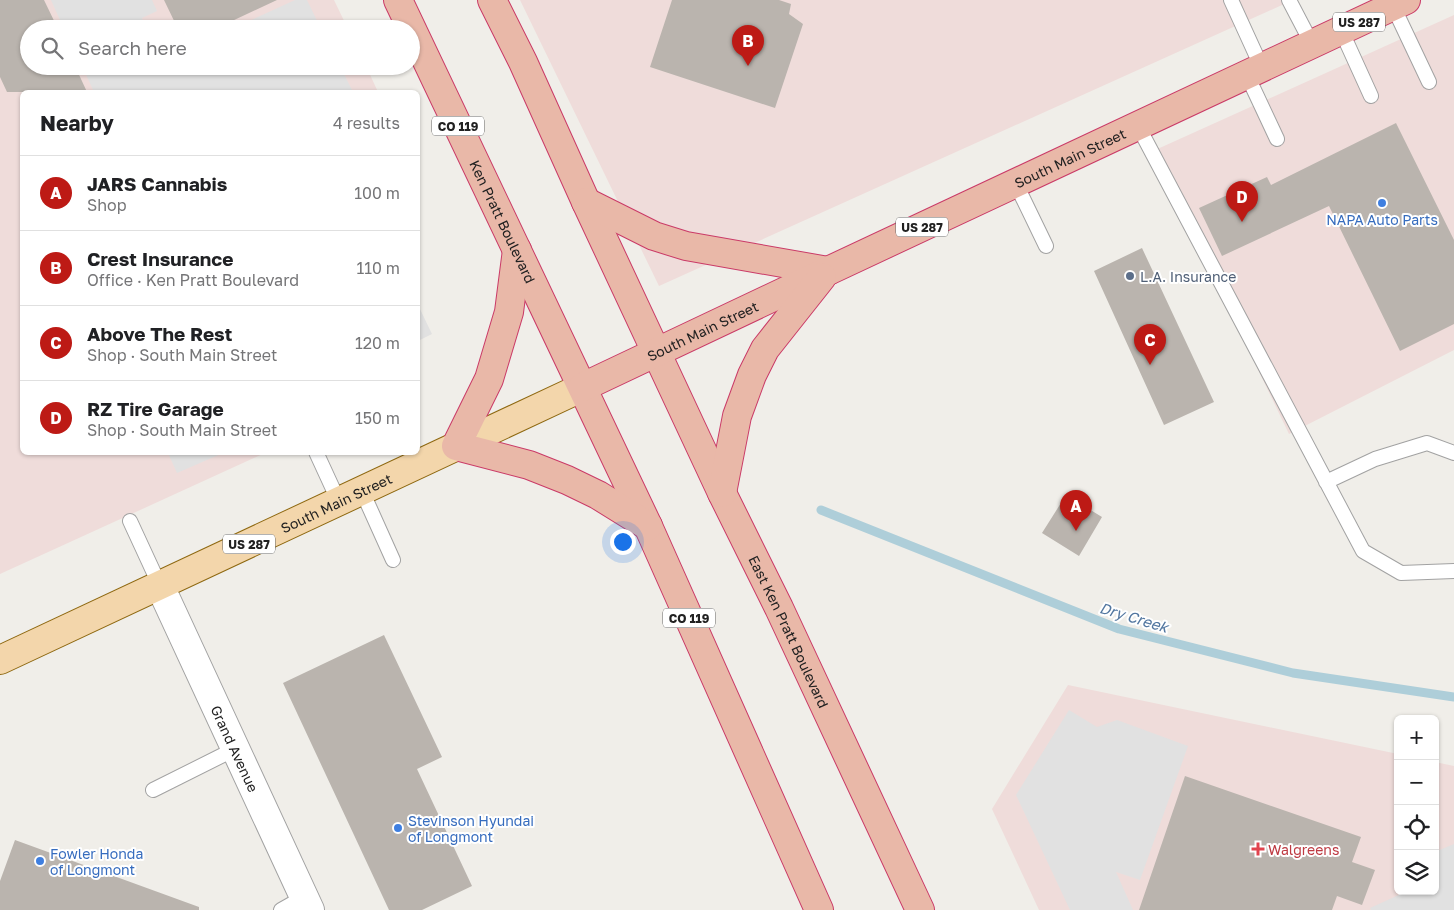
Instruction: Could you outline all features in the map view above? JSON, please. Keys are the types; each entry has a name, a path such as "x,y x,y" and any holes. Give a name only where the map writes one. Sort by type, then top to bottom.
{"highway":[{"name":"Ken Pratt Boulevard","path":"398,0 408,20"},
{"path":"492,0 523,62 656,353"},
{"name":"South Main Street","path":"583,387 1400,3"},
{"name":"Ken Pratt Boulevard","path":"420,46 583,387"},
{"path":"586,202 654,236 686,246 828,271 765,349 752,375 737,416 722,493"},
{"path":"517,250 509,312 489,379 456,446 529,465 567,480 598,495 648,526"},
{"name":"East Ken Pratt Boulevard","path":"656,353 779,608 920,910"},
{"name":"CO 119","path":"583,387 648,526 819,910"}],"main road":[{"name":"South Main Street","path":"0,660 583,387"}],"street":[{"name":"Grand Avenue","path":"160,586 235,749 298,906"}],"lane":[{"path":"1231,0 1277,139"},
{"path":"1289,0 1312,44"},
{"path":"1400,3 1429,82"},
{"path":"1341,30 1371,96"},
{"path":"1138,126 1363,550 1401,573 1454,571"},
{"path":"1016,184 1046,246"},
{"path":"1326,482 1375,459 1427,443 1454,453"},
{"path":"318,455 350,496 393,560"},
{"path":"130,521 160,586"},
{"path":"153,790 235,749"}],"shaded area":[{"path":"0,0 334,0 344,20 20,20 20,75 370,75 377,90 20,90 20,455 261,455 0,574"},
{"path":"51,0 152,0 157,11 142,18 143,20 60,20"},
{"path":"295,0 307,0 317,20 252,20"},
{"path":"520,0 1293,0 659,286"},
{"path":"1454,15 1454,350 1289,434 1153,151"},
{"path":"86,75 344,75 352,90 93,90"},
{"path":"420,309 432,334 420,340"},
{"path":"169,455 218,455 177,473"},
{"path":"1068,685 1394,753 1394,895 1439,895 1439,763 1454,766 1454,910 1039,910 992,809"},
{"path":"1069,710 1097,727 1117,720 1188,746 1140,880 1116,872 1133,910 1070,910 1016,795"},
{"path":"1454,844 1454,910 1371,910 1370,908 1399,895 1439,895 1439,850"}],"building":[{"path":"0,0 44,0 54,20 20,20 20,75 79,75 86,90 20,90 20,92 7,92 0,77"},
{"path":"164,0 277,0 234,20 174,20"},
{"path":"672,0 779,0 791,4 789,14 803,24 775,108 650,67"},
{"name":"NAPA Auto Parts","path":"1396,123 1454,240 1454,324 1400,351 1329,206 1222,256 1199,208 1267,177 1271,185"},
{"path":"1142,248 1214,402 1164,425 1094,271"},
{"path":"1066,495 1102,517 1079,556 1042,533"},
{"name":"Stevinson Hyundai of Longmont","path":"384,635 442,757 417,769 472,886 422,910 389,910 283,683"},
{"name":"Walgreens","path":"1185,776 1361,837 1352,862 1375,870 1362,905 1337,896 1332,910 1139,910"},
{"name":"Fowler Honda of Longmont","path":"15,840 199,907 199,910 0,910 0,881"}],"waterway":[{"name":"Dry Creek","path":"821,510 1119,629 1293,673 1454,697"}],"place":[{"name":"Crest Insurance","path":"748,66"},
{"name":"NAPA Auto Parts","path":"1382,203"},
{"name":"RZ Tire Garage","path":"1242,222"},
{"name":"L.A. Insurance","path":"1130,276"},
{"name":"Above The Rest","path":"1150,365"},
{"name":"JARS Cannabis","path":"1076,531"},
{"name":"Stevinson Hyundai of Longmont","path":"398,828"},
{"name":"Walgreens","path":"1258,849"},
{"name":"Fowler Honda of Longmont","path":"40,861"}]}
